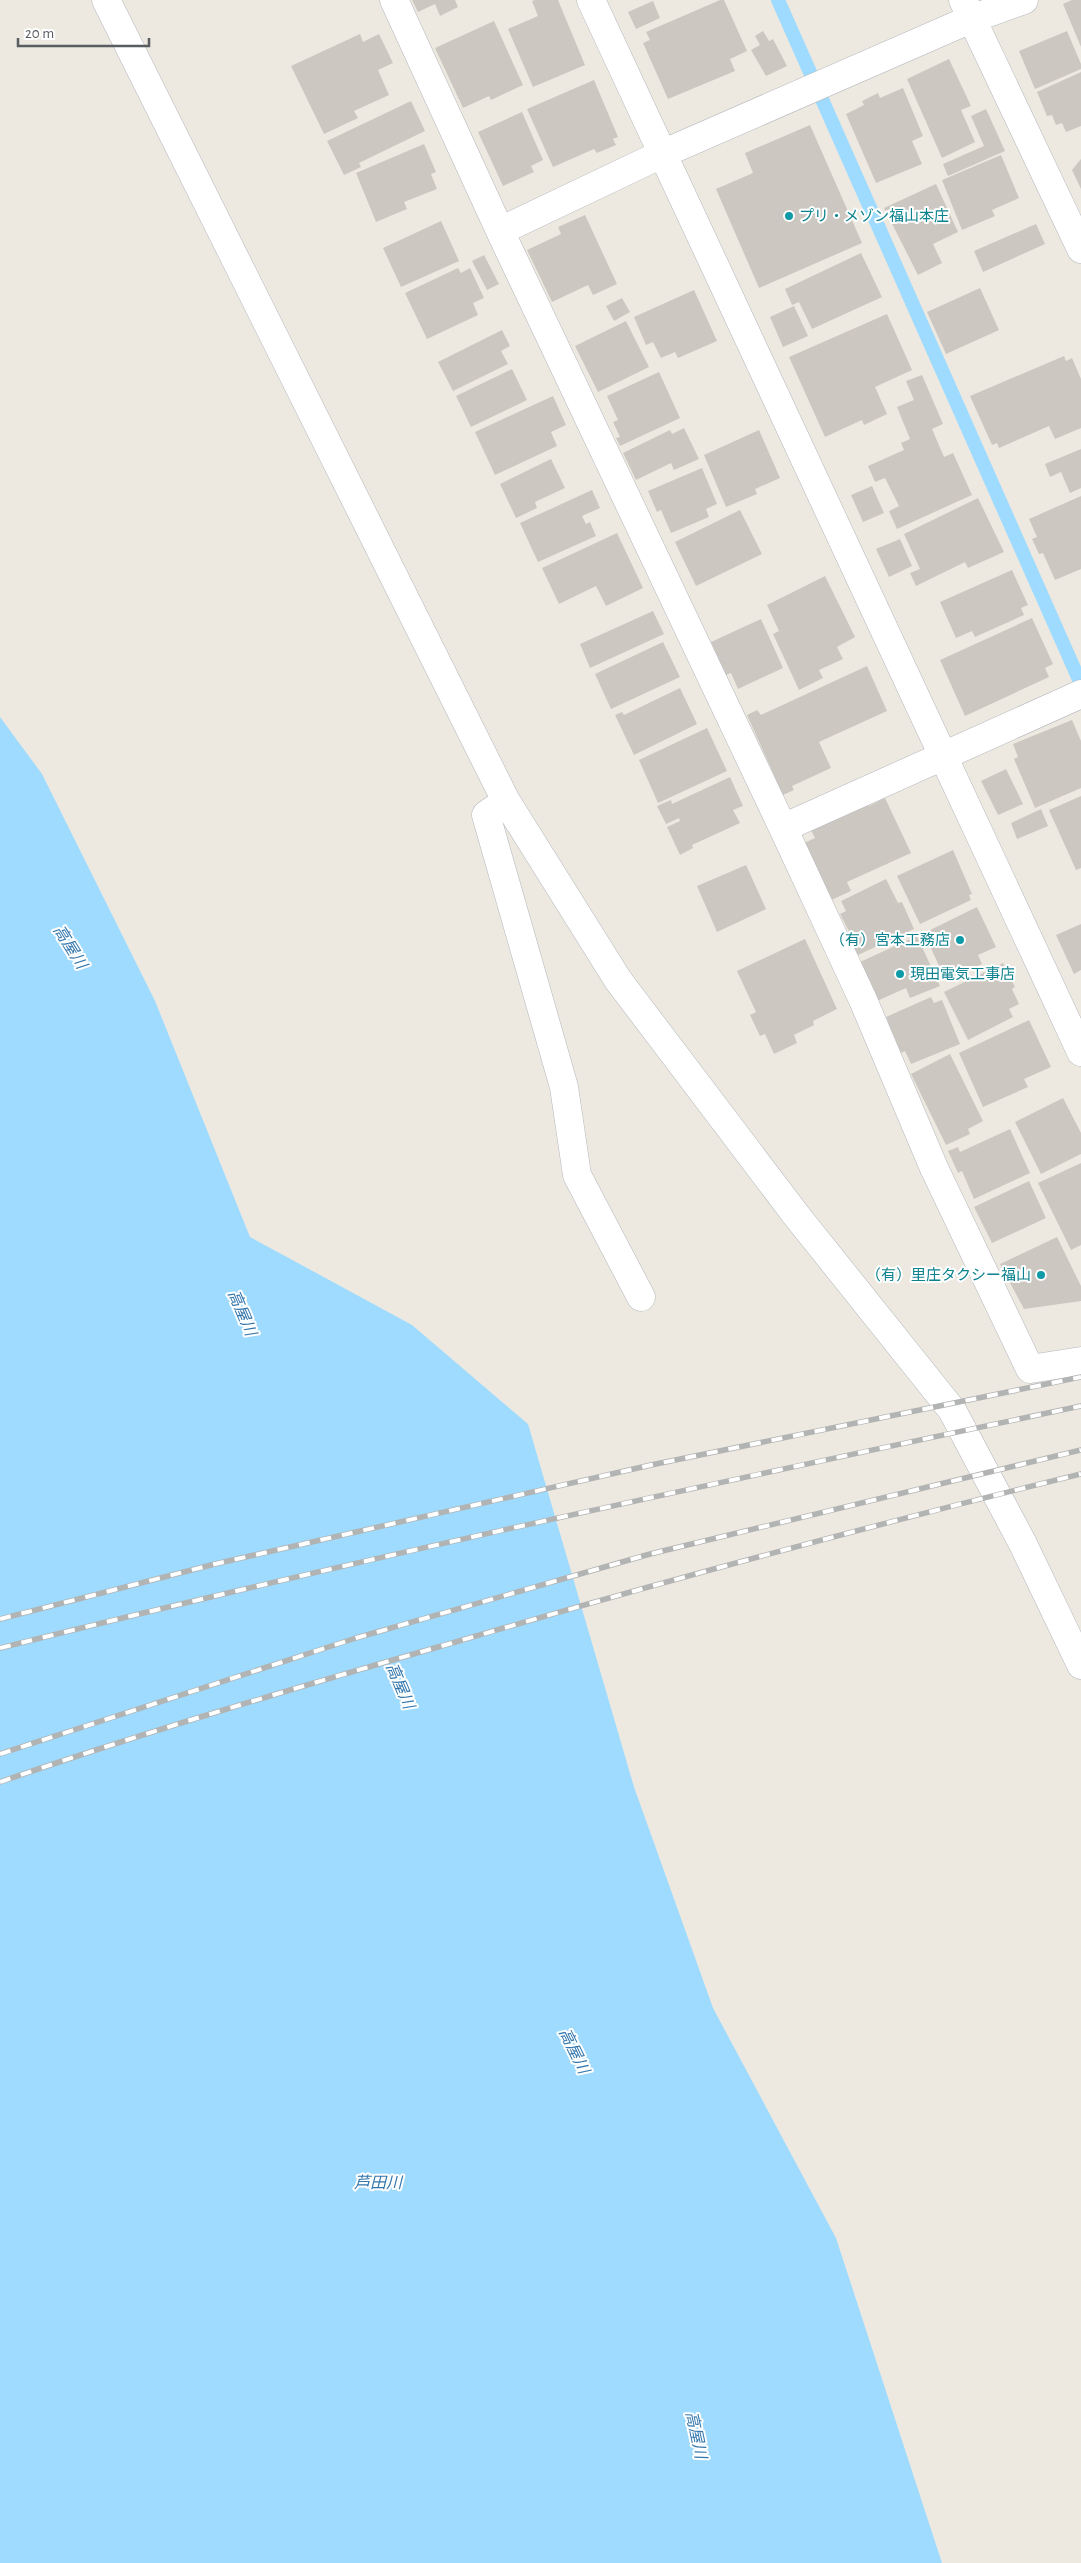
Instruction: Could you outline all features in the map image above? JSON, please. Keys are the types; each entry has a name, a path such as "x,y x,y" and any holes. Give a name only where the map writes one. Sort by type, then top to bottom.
{"street":[{"path":"106,0 506,801 618,980 796,1215 952,1410 1023,1544 1081,1665"},
{"path":"394,0 500,231 783,828 862,1000 934,1168 1030,1369 1081,1361"},
{"path":"591,0 1081,1052"},
{"path":"500,231 662,154 813,89 967,10 1024,0"},
{"path":"967,10 1081,249"},
{"path":"783,828 1078,696"},
{"path":"506,801 486,815 564,1087 577,1175 641,1298"}],"water":[{"name":"芦田川","path":"0,717 42,774 155,1001 250,1237 412,1325 528,1424 634,1787 713,2008 836,2238 942,2563 0,2563"}],"building":[{"path":"412,0 455,0 458,7 440,16 435,4 418,12"},
{"path":"558,0 585,65 533,87 508,29 538,16 532,1"},
{"path":"720,0 724,0 747,51 730,59 735,71 668,99 643,43 650,40 646,32"},
{"path":"1072,0 1081,0 1081,47 1063,4"},
{"path":"653,1 660,18 636,29 628,12"},
{"path":"494,21 523,85 491,100 489,96 463,108 435,48"},
{"path":"763,31 769,41 773,39 787,66 766,76 751,50 760,45 755,36"},
{"path":"1067,31 1081,64 1081,69 1035,89 1019,51"},
{"path":"360,34 363,42 379,34 393,63 378,70 389,95 354,111 358,118 324,134 291,66"},
{"path":"949,59 971,106 961,110 975,142 942,158 907,79"},
{"path":"1081,72 1081,126 1066,132 1062,123 1056,125 1052,115 1047,116 1037,92"},
{"path":"594,80 618,137 613,139 616,145 597,153 594,149 553,167 527,109"},
{"path":"903,88 923,136 912,141 922,164 876,183 846,114 864,105 862,101 878,93 880,98"},
{"path":"411,101 425,131 359,163 361,167 344,175 327,141"},
{"path":"986,109 1005,151 948,176 943,164 984,146 971,116"},
{"path":"522,112 543,160 531,166 534,172 503,186 478,132"},
{"name":"プリ・メゾン福山本庄","path":"810,125 862,243 759,288 716,189 753,173 745,153"},
{"path":"424,144 436,172 431,174 437,189 404,202 407,209 376,222 356,173"},
{"path":"1001,155 1019,198 992,210 995,216 962,230 942,180"},
{"path":"1081,159 1081,189 1072,170"},
{"path":"936,184 958,232 933,244 942,263 918,275 884,208"},
{"path":"585,215 617,284 593,295 588,285 552,302 527,250 561,234 558,227"},
{"path":"441,221 459,261 401,287 383,248"},
{"path":"1036,224 1045,244 983,272 974,251"},
{"path":"861,253 882,297 812,329 799,302 792,305 785,289"},
{"path":"484,255 499,284 487,290 472,261"},
{"path":"458,268 461,273 470,268 484,298 473,303 478,315 427,339 405,293"},
{"path":"980,288 999,330 946,354 927,312"},
{"path":"694,290 717,341 678,358 675,352 661,358 653,342 646,345 634,317"},
{"path":"622,298 630,312 614,321 606,306"},
{"path":"794,306 808,336 783,347 770,317"},
{"path":"887,314 912,370 875,387 887,414 864,425 862,420 825,437 789,357"},
{"path":"626,321 649,367 598,392 575,346"},
{"path":"502,330 510,346 501,351 508,364 453,391 438,362"},
{"path":"1064,356 1066,361 1072,358 1081,379 1081,428 1055,439 1049,426 999,448 997,443 992,445 970,396"},
{"path":"512,369 527,400 471,427 456,396"},
{"path":"659,372 680,418 620,446 616,438 620,437 613,422 618,420 607,396"},
{"path":"922,375 943,424 932,429 944,457 953,453 972,495 897,529 889,511 899,506 885,478 875,482 868,466 904,450 901,443 910,439 897,407 914,400 906,381"},
{"path":"553,396 566,425 551,432 557,446 495,475 475,432"},
{"path":"684,428 699,459 674,470 671,463 636,480 623,453 670,430 672,434"},
{"path":"759,430 780,478 755,489 757,494 726,507 704,455"},
{"path":"1081,449 1081,488 1070,493 1061,472 1050,477 1045,464"},
{"path":"551,459 565,488 535,502 537,508 516,518 500,484"},
{"path":"702,468 717,504 706,509 709,517 671,533 661,510 657,512 648,491"},
{"path":"872,486 884,513 863,522 851,495"},
{"path":"592,490 600,508 582,516 586,524 590,522 596,536 538,562 520,523"},
{"path":"1081,496 1081,569 1055,580 1043,553 1039,554 1032,539 1037,537 1029,519"},
{"path":"978,498 1004,552 968,568 965,562 916,586 910,573 920,569 904,534"},
{"path":"740,510 762,554 696,586 675,542"},
{"path":"617,533 643,588 606,606 596,586 559,604 542,568"},
{"path":"900,539 912,566 889,577 876,549"},
{"path":"1012,570 1028,605 1021,608 1024,615 975,637 972,631 956,638 940,602"},
{"path":"825,576 855,637 837,647 843,659 819,670 823,678 799,690 773,634 779,631 767,605"},
{"path":"653,611 664,634 590,668 580,644"},
{"path":"1032,618 1053,664 1045,668 1049,677 965,716 940,660"},
{"path":"761,619 783,668 738,689 731,673 726,675 711,642"},
{"path":"663,642 680,677 611,709 595,674"},
{"path":"867,666 887,711 819,742 831,768 792,786 794,790 783,795 747,715 757,710 761,715"},
{"path":"680,688 697,724 634,755 615,715 622,712 624,715"},
{"path":"1072,720 1081,741 1081,788 1035,808 1014,759 1018,757 1013,744"},
{"path":"707,728 727,771 658,803 639,760"},
{"path":"1006,769 1023,804 998,815 981,781"},
{"path":"730,777 743,806 733,810 740,823 692,845 693,848 680,855 667,827 680,821 679,818 666,824 657,806 671,800 672,804"},
{"path":"1081,796 1081,868 1076,870 1049,810"},
{"path":"885,798 911,853 847,882 851,891 827,902 800,845 815,838 811,830 867,804 869,806"},
{"path":"1041,809 1048,826 1017,839 1011,823"},
{"path":"953,850 972,894 969,895 971,900 920,924 897,876"},
{"path":"746,865 766,909 717,932 697,886"},
{"path":"886,879 898,903 902,902 914,929 856,956 849,941 853,939 840,914 846,911 841,901"},
{"name":"（有）宮本工務店","path":"977,907 996,947 978,955 982,964 946,981 924,933"},
{"path":"1081,924 1081,970 1074,974 1056,935"},
{"name":"現田電気工事店","path":"917,936 940,986 910,998 906,988 877,1001 860,962"},
{"path":"805,939 837,1009 813,1021 814,1025 794,1035 797,1043 774,1054 765,1034 760,1036 750,1015 756,1012 737,971"},
{"path":"1003,963 1015,987 1012,989 1019,1004 1009,1009 1013,1017 968,1040 944,992"},
{"path":"931,997 934,1003 942,1000 960,1044 911,1064 905,1051 901,1053 886,1017"},
{"path":"1029,1020 1051,1067 1024,1079 1028,1087 983,1107 959,1053"},
{"path":"950,1054 983,1121 968,1129 970,1134 946,1145 911,1074"},
{"path":"1063,1098 1081,1133 1081,1154 1041,1174 1015,1122"},
{"path":"1010,1129 1030,1173 974,1199 962,1171 958,1173 948,1151 958,1147 960,1152"},
{"path":"1081,1163 1081,1245 1071,1250 1038,1183"},
{"path":"1029,1181 1046,1218 992,1243 974,1207"},
{"name":"（有）里庄タクシー福山","path":"1057,1237 1081,1286 1081,1301 1024,1309 1000,1264"}],"waterway":[{"path":"778,0 1081,684"}],"railway":[{"path":"0,1619 215,1564 651,1465 1081,1377"},
{"path":"0,1648 404,1552 1081,1406"},
{"path":"0,1754 356,1638 650,1554 1081,1450"},
{"path":"0,1782 228,1708 536,1619 847,1533 1081,1474"}],"place":[{"name":"プリ・メゾン福山本庄","path":"789,216"},
{"name":"（有）宮本工務店","path":"960,940"},
{"name":"現田電気工事店","path":"900,974"},
{"name":"（有）里庄タクシー福山","path":"1041,1275"}],"water label":[{"name":"高屋川","path":"70,947"},
{"name":"高屋川","path":"242,1313"},
{"name":"高屋川","path":"400,1686"},
{"name":"高屋川","path":"574,2051"},
{"name":"高屋川","path":"696,2435"}]}
